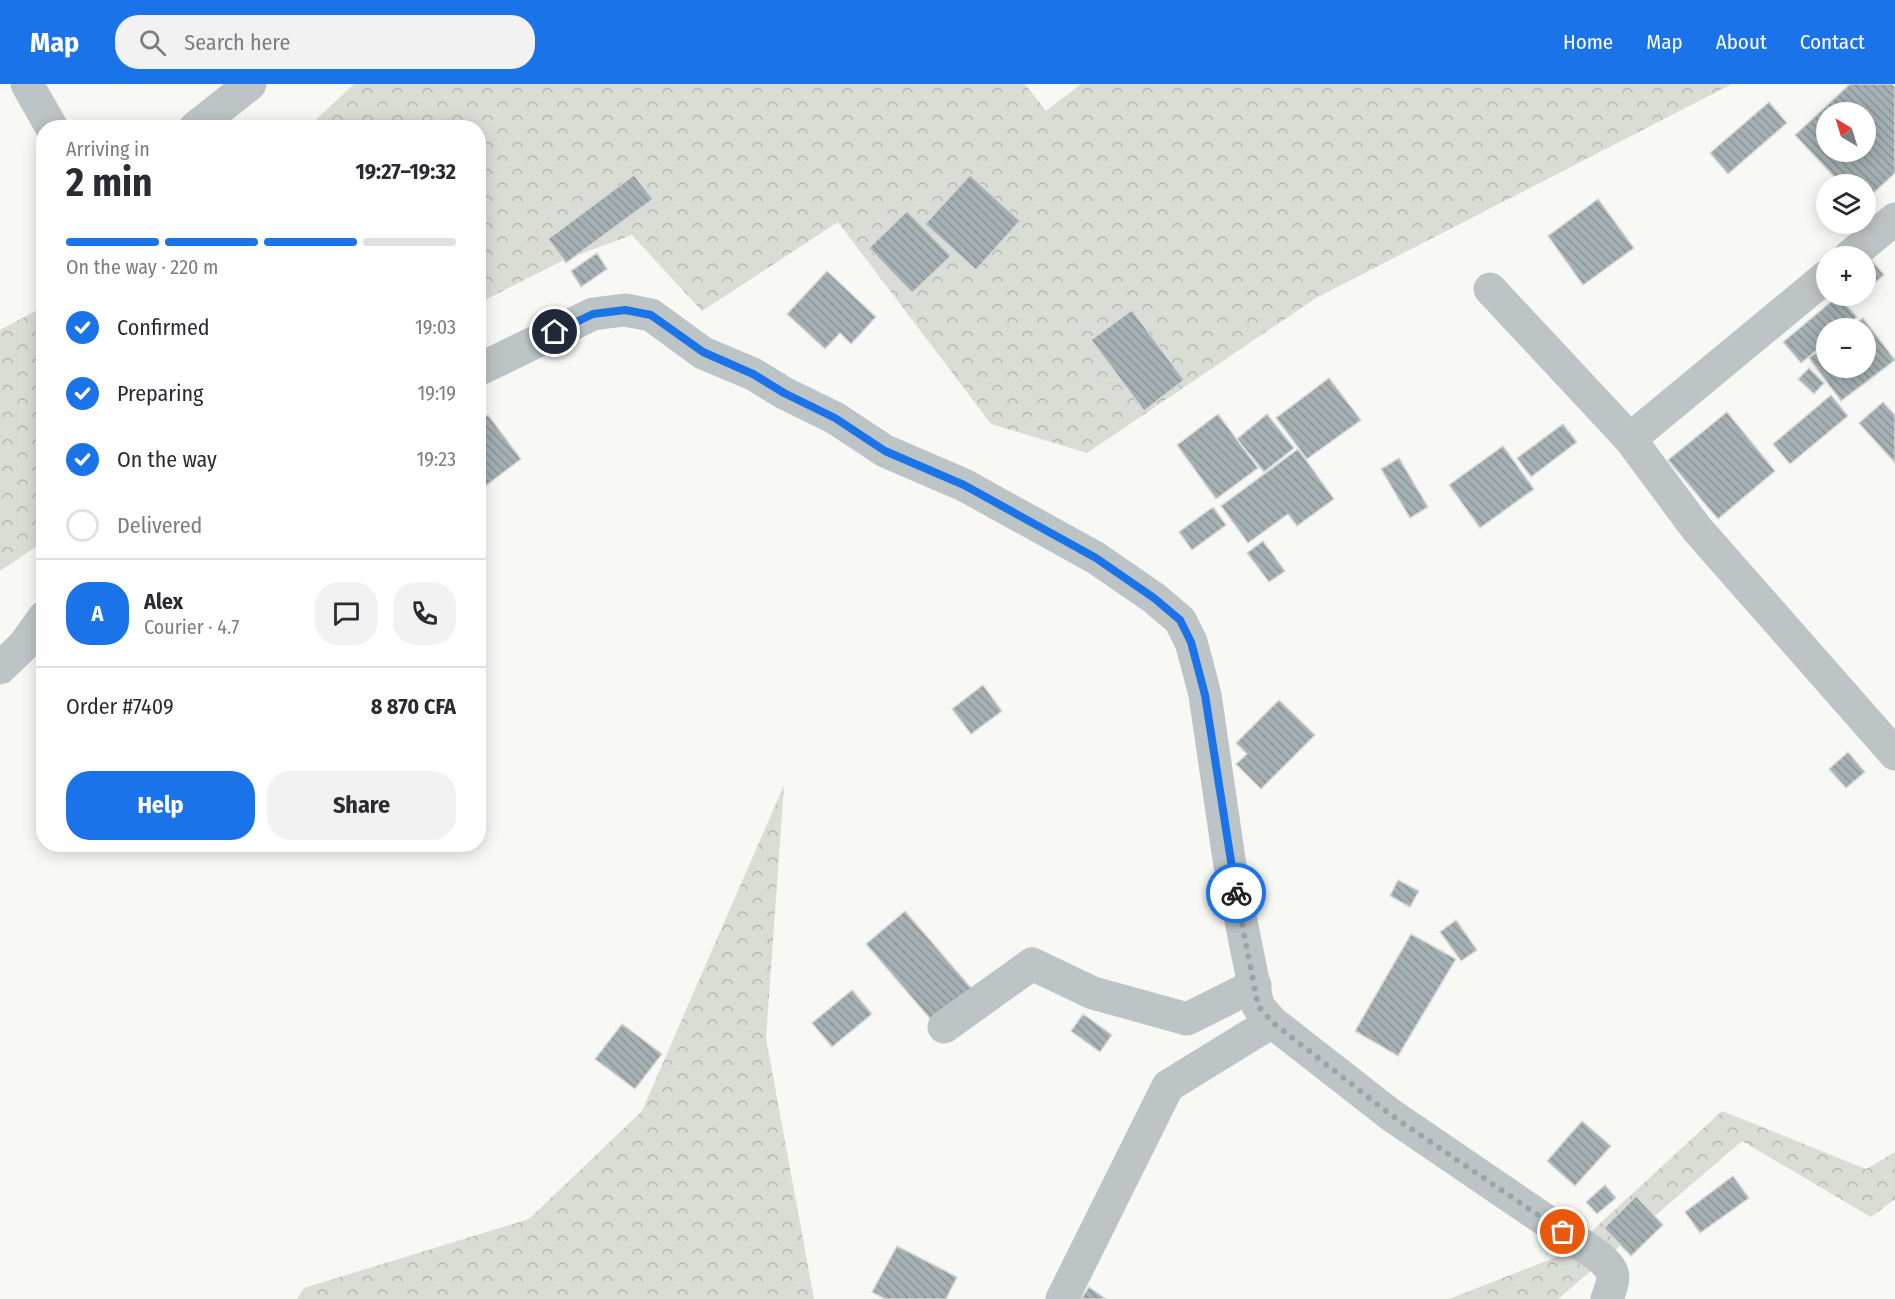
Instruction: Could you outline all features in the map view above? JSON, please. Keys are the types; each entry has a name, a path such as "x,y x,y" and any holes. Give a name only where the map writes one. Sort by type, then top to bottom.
{"street":[{"path":"27,84 47,120"},
{"path":"205,120 250,84"},
{"path":"1862,246 1895,219"},
{"path":"1630,439 1816,285"},
{"path":"1491,289 1630,439 1697,529 1895,754"},
{"path":"486,366 593,314 625,310 651,315 703,352 753,374 784,393 835,418 885,451 974,490 1096,558 1154,598 1180,620 1191,642 1205,695 1230,866 1258,1006 1272,1022 1391,1115 1610,1266 1613,1280 1607,1299"},
{"path":"0,668 24,645 36,628"},
{"path":"945,1027 1032,964 1093,993 1187,1018 1255,985"},
{"path":"1062,1299 1168,1086 1272,1022"}],"green space":[{"path":"354,84 1025,84 1046,111 1081,84 1732,84 1316,298 1087,453 991,424 838,222 702,311 632,235 564,260 486,299 486,120 316,120"},
{"path":"36,311 36,547 0,571 0,330"},
{"path":"784,785 766,1038 814,1299 297,1299 304,1288 529,1219 642,1111"},
{"path":"1722,1111 1866,1169 1895,1152 1895,1199 1871,1217 1742,1141 1558,1299 1449,1299 1569,1252"}],"building":[{"path":"1850,84 1892,84 1895,87 1895,173 1876,191 1876,174 1832,174 1820,162 1876,162 1876,102 1831,102"},
{"path":"1769,102 1787,123 1728,174 1710,153"},
{"path":"1816,116 1816,157 1795,135"},
{"path":"634,175 653,199 566,263 548,239"},
{"path":"970,175 1020,221 976,270 925,224"},
{"path":"1598,199 1634,248 1583,285 1548,236"},
{"path":"907,211 951,256 912,293 869,248"},
{"path":"597,253 607,269 581,287 571,271"},
{"path":"1876,265 1884,275 1876,282"},
{"path":"827,271 876,317 851,344 840,333 825,349 787,314"},
{"path":"1826,306 1847,306 1857,317 1816,318 1816,351 1801,363 1783,342"},
{"path":"1132,310 1184,380 1144,411 1091,340"},
{"path":"1876,335 1895,360 1876,374"},
{"path":"1816,353 1816,367 1809,358"},
{"path":"1809,368 1816,378 1824,383 1814,394 1798,379"},
{"path":"1329,378 1361,420 1307,459 1276,418"},
{"path":"1824,378 1871,378 1841,401"},
{"path":"1831,395 1848,416 1790,464 1773,444"},
{"path":"1883,402 1895,415 1895,463 1859,423"},
{"path":"1727,412 1775,471 1718,519 1668,460"},
{"path":"1218,414 1258,468 1216,499 1177,445"},
{"path":"1267,414 1294,448 1264,472 1237,439"},
{"path":"488,415 521,459 486,485 486,416"},
{"path":"1563,424 1577,442 1531,477 1517,458"},
{"path":"1503,446 1534,489 1480,528 1449,485"},
{"path":"1298,449 1334,499 1297,526 1288,514 1248,543 1221,506"},
{"path":"1399,458 1428,507 1410,518 1381,469"},
{"path":"1213,507 1226,525 1192,550 1179,532"},
{"path":"1263,541 1285,571 1269,582 1247,553"},
{"path":"983,685 1002,711 971,734 952,709"},
{"path":"1279,700 1315,735 1261,789 1236,764 1247,754 1236,743"},
{"path":"1848,752 1865,772 1846,788 1829,769"},
{"path":"1398,880 1419,891 1410,907 1390,896"},
{"path":"905,911 972,989 933,1022 866,944"},
{"path":"1456,920 1477,950 1461,961 1440,932"},
{"path":"1411,934 1456,959 1398,1056 1355,1031"},
{"path":"852,990 872,1014 832,1047 812,1023"},
{"path":"1083,1014 1112,1035 1100,1052 1071,1031"},
{"path":"622,1024 662,1054 635,1089 595,1059"},
{"path":"1582,1121 1611,1146 1575,1186 1547,1161"},
{"path":"1733,1176 1749,1198 1700,1233 1685,1212"},
{"path":"1605,1185 1616,1198 1597,1214 1586,1202"},
{"path":"1636,1196 1663,1225 1631,1256 1604,1228"},
{"path":"897,1246 957,1277 946,1299 885,1299 872,1292"},
{"path":"1089,1287 1106,1299 1081,1299"}],"way so far":[{"path":"1236,893 1258,1006 1272,1022 1391,1115 1563,1232"}],"route":[{"path":"555,332 593,314 625,310 651,315 703,352 753,374 784,393 835,418 885,451 964,485 1096,558 1154,598 1180,620 1191,642 1205,695 1236,893"}]}
